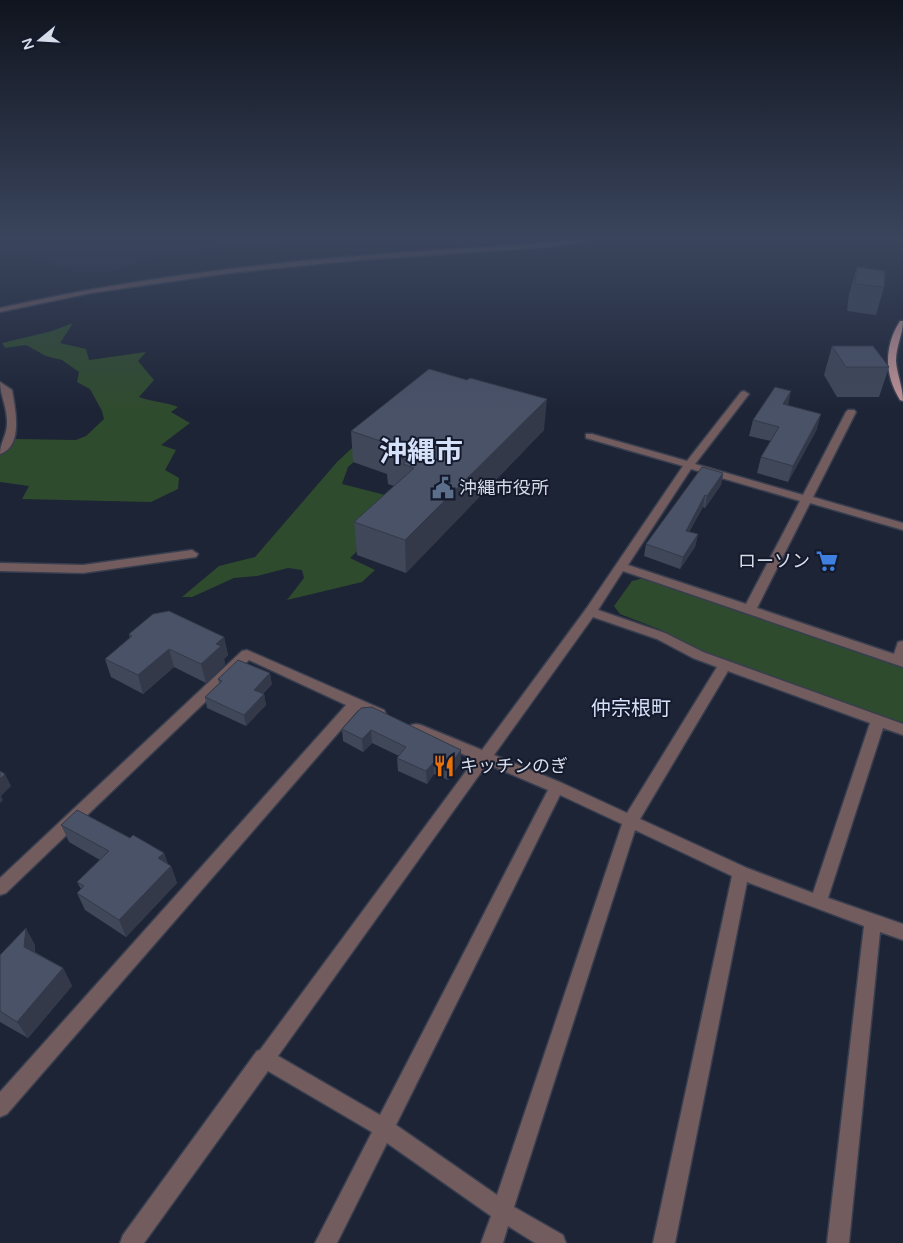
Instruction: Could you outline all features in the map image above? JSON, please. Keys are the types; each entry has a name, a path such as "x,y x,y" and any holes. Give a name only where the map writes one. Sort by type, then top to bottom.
{"main road":[{"path":"903,323 896,333 891,356 892,372 903,398"}],"street":[{"path":"0,310 65,295"},
{"path":"0,385 8,390 13,430 10,440 0,451"},
{"path":"131,1243 590,612 688,466 744,394"},
{"path":"750,609 851,412"},
{"path":"589,436 903,527"},
{"path":"0,567 82,569 192,554"},
{"path":"620,566 900,661 903,645"},
{"path":"590,612 662,636 698,655 903,730"},
{"path":"0,888 247,654 355,704 558,787 741,873 903,932"},
{"path":"492,1243 630,822 725,665"},
{"path":"0,1107 355,704"},
{"path":"818,902 878,721"},
{"path":"326,1243 558,787"},
{"path":"664,1243 741,873"},
{"path":"838,1243 872,921"},
{"path":"264,1058 383,1128 502,1210 555,1243"}],"green space":[{"path":"73,323 60,343 86,349 89,360 146,352 138,361 154,380 139,397 178,407 171,412 190,423 161,445 176,450 165,470 179,478 178,489 151,502 22,499 29,486 0,482 0,455 15,439 76,440 86,436 104,419 102,411 90,389 77,382 79,372 62,360 46,356 26,345 5,348 2,343 52,331"},
{"path":"381,421 392,428 348,467 342,484 409,501 350,558 375,570 362,582 287,600 304,578 302,570 288,568 257,576 234,578 192,597 182,597 219,566 255,557 337,462"},
{"path":"644,578 903,668 903,723 700,651 661,630 620,614 614,606 632,581"}],"building":[{"path":"832,346 873,346 889,367 846,367"},
{"path":"429,369 547,399 405,540 354,522 414,468 403,464 407,460 386,453 395,446 351,431"},
{"path":"775,387 791,391 783,404 821,414 793,466 761,457 779,427 753,420"},
{"path":"702,467 723,473 707,496 705,495 686,531 698,534 683,557 646,544"},
{"path":"169,611 224,637 216,644 221,646 201,664 169,649 138,675 105,659 132,636 129,634 153,614"},
{"path":"238,660 270,673 254,690 264,694 244,715 205,697 222,681 218,679"},
{"path":"372,707 461,750 448,768 434,762 426,771 397,758 406,747 371,730 362,739 342,729 361,708"},
{"path":"0,771 5,774 0,779"},
{"path":"77,810 130,838 133,835 164,853 158,858 171,866 119,920 77,893 84,886 77,882 109,851 61,825"},
{"path":"26,928 24,947 63,968 17,1022 0,1011 0,955"}],"place":[{"name":"沖縄市役所","path":"443,488"},
{"name":"ローソン","path":"827,561"},
{"name":"キッチンのぎ","path":"444,766"}],"district":[{"name":"沖縄市","path":"421,452"},
{"name":"仲宗根町","path":"631,709"}]}
